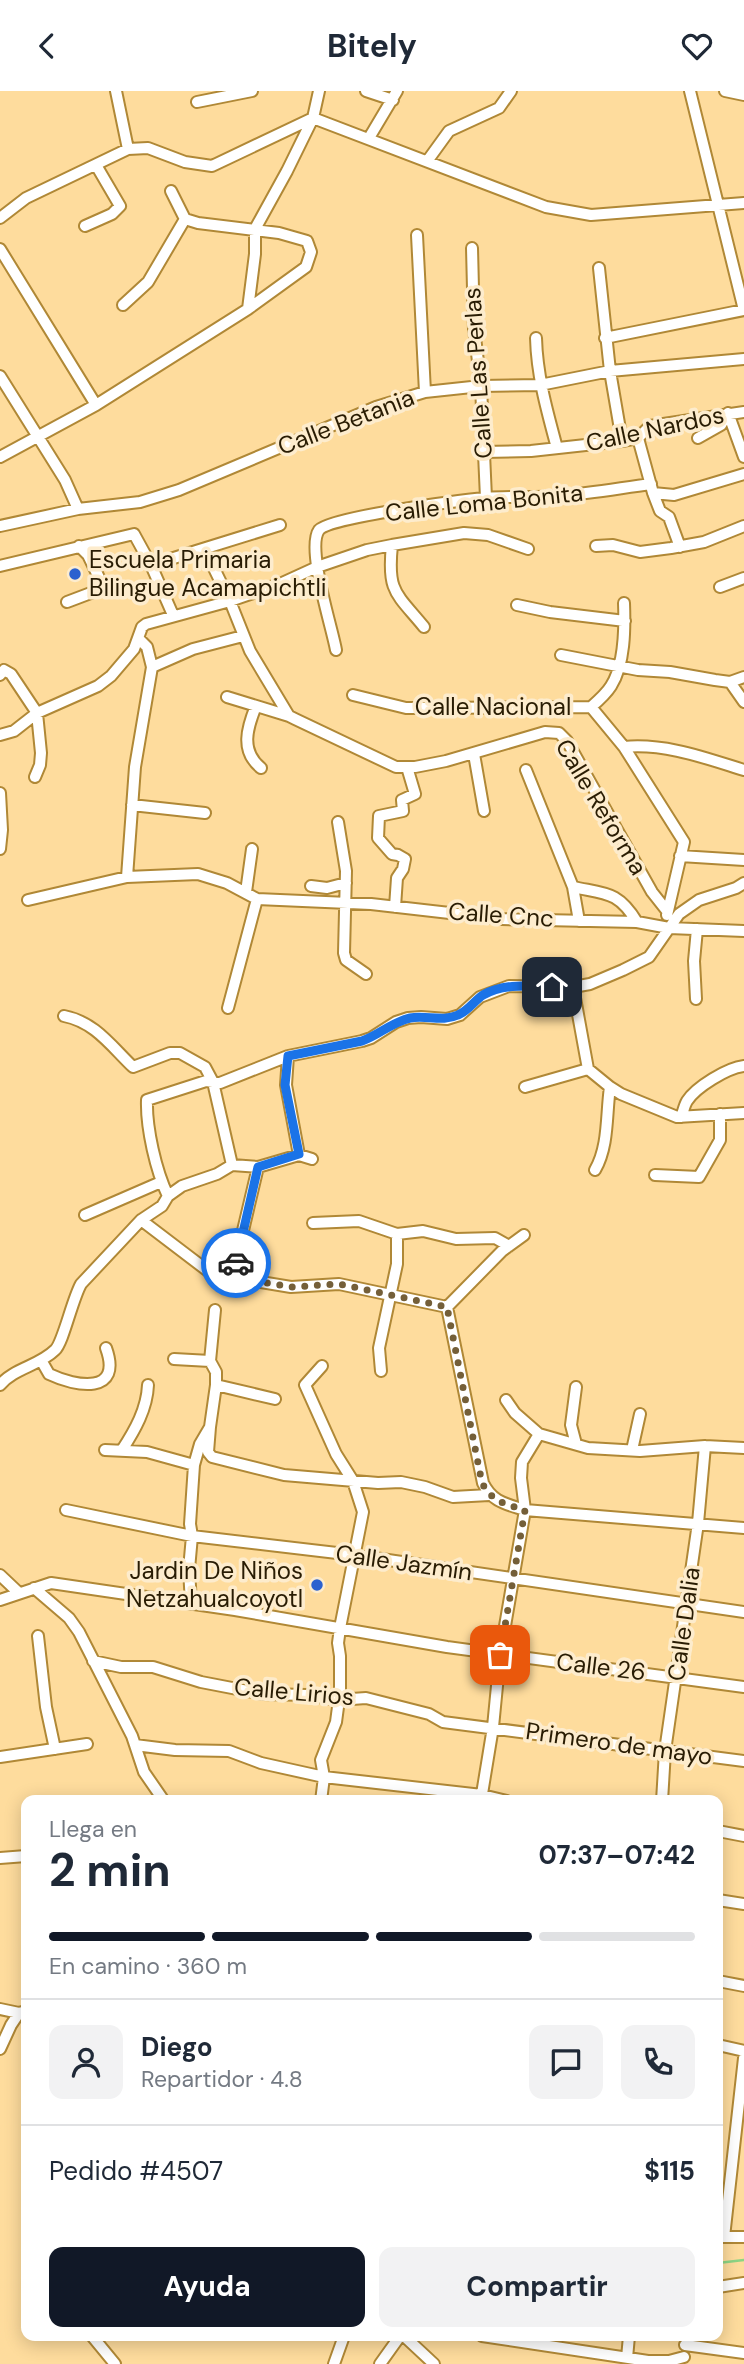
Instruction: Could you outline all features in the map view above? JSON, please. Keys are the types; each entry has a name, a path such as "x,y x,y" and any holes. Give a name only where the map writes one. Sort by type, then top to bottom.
{"street":[{"path":"116,91 128,149"},
{"path":"197,102 217,94 251,91"},
{"path":"248,309 255,254 255,229 313,118 319,91"},
{"path":"366,91 395,96 369,138"},
{"path":"428,160 449,131 499,108 511,91"},
{"path":"605,338 744,310 690,91"},
{"path":"725,91 744,95"},
{"path":"0,203 4,216 26,198 128,149 148,148 185,162 212,166 313,118 546,207 591,215 744,202"},
{"path":"85,226 112,214 120,206 96,165"},
{"path":"0,457 96,405 248,309 302,271 309,261 311,251 307,241 255,229 198,223 185,219 171,191"},
{"path":"123,305 148,282 185,219"},
{"path":"417,235 425,392"},
{"name":"Calle Las Perlas","path":"471,248 486,498"},
{"path":"0,249 96,405"},
{"path":"599,268 605,338 622,441"},
{"path":"536,338 540,386 558,448"},
{"name":"Calle Betania","path":"0,526 78,509 140,502 179,490 376,407 425,392 481,386 540,386 610,371 744,359"},
{"path":"0,376 65,480 78,509"},
{"name":"Calle Nardos","path":"483,452 622,441 638,438 650,426 744,412"},
{"path":"698,438 721,425 728,413"},
{"path":"728,413 744,457"},
{"path":"638,438 660,511 668,517 680,547"},
{"name":"Calle Loma Bonita","path":"317,567 315,558 320,529 353,518 486,498 558,496 652,488 674,495 744,474"},
{"path":"152,565 280,525"},
{"path":"596,547 614,545 640,552 680,547 704,542 744,526"},
{"path":"0,735 14,731 37,713 98,686 111,676 134,649 142,627 173,615 230,601 282,583 317,567 367,550 392,545 464,533 488,535 528,549"},
{"path":"0,566 134,534 152,565 173,615"},
{"path":"392,545 389,572 392,585 424,627"},
{"path":"66,602 104,588 88,555 79,546"},
{"path":"205,550 230,601 243,636 289,716"},
{"path":"317,567 336,650"},
{"path":"720,587 744,578"},
{"path":"624,603 625,621 619,665 610,688 591,707 624,747 684,842 667,911 669,928"},
{"path":"517,605 625,621"},
{"path":"152,667 192,649 243,636"},
{"path":"127,877 135,767 152,667 147,647 139,639"},
{"path":"561,655 638,670 670,672 730,682 744,677"},
{"path":"0,675 4,670 11,674 37,713 41,753 35,777"},
{"path":"730,682 744,702"},
{"name":"Calle Nacional","path":"353,695 406,708 591,707"},
{"name":"Calle Reforma","path":"227,697 289,716 396,767 446,761 545,732 559,733 567,741 652,891 667,911"},
{"path":"256,706 247,734 247,745 249,755 261,768"},
{"path":"624,747 645,745 695,755 744,770"},
{"path":"474,754 484,811"},
{"path":"395,907 397,878 405,859 392,854 378,838 379,816 403,811 402,800 415,794 407,767"},
{"path":"526,770 573,887 579,921"},
{"path":"0,793 0,849"},
{"path":"132,805 205,813"},
{"path":"338,822 343,843 346,883 344,953 346,960 366,974"},
{"path":"246,892 251,849"},
{"path":"680,856 744,860"},
{"path":"28,900 127,877 198,874 210,876 246,892 257,899 228,1008"},
{"path":"311,886 327,888 346,883"},
{"path":"168,1196 161,1182 147,1114 147,1100 201,1083 220,1083 288,1056 362,1041 396,1022 421,1017 447,1019 460,1015 480,997 509,986 573,987 590,984 649,957 679,914 699,900 744,883"},
{"path":"573,887 620,899 638,922"},
{"name":"Calle Cnc","path":"257,899 395,907 502,919 638,922 669,928 744,931"},
{"path":"696,999 694,961 697,929"},
{"path":"573,987 588,1069 610,1087 681,1118 744,1113"},
{"path":"64,1016 97,1030 133,1067 170,1053 180,1053 205,1067 213,1082 232,1165"},
{"path":"288,1056 285,1085 299,1154"},
{"path":"681,1118 687,1102 695,1093 719,1075 744,1066"},
{"path":"524,1087 588,1069"},
{"path":"595,1170 605,1143 610,1087"},
{"path":"654,1175 699,1177 720,1140 720,1114"},
{"path":"0,1385 13,1373 58,1349 74,1296 81,1284 141,1220 162,1206 168,1196 182,1186 217,1174 232,1165 258,1167 299,1154 312,1159"},
{"path":"232,1277 258,1167"},
{"path":"85,1215 161,1182"},
{"path":"141,1220 208,1271 291,1287 339,1284 447,1307"},
{"path":"313,1223 359,1221 397,1234 423,1231 456,1239 495,1238 509,1246"},
{"path":"381,1371 379,1349 397,1263 397,1234"},
{"path":"447,1307 509,1246 524,1235"},
{"path":"447,1307 482,1483 489,1495 525,1510 744,1528"},
{"path":"215,1310 210,1361 216,1372 216,1385 208,1452 212,1457 284,1475 378,1483 401,1482 453,1497 489,1495"},
{"path":"41,1360 49,1374 93,1385 104,1380 112,1366 106,1348"},
{"path":"174,1359 210,1361"},
{"path":"322,1366 305,1385 336,1454 353,1481 363,1512 340,1628 338,1700 335,1722 321,1760 324,1777 322,1795"},
{"path":"122,1450 141,1416 148,1396 148,1385"},
{"path":"216,1385 275,1399"},
{"path":"576,1387 571,1425 576,1444"},
{"path":"506,1400 515,1413 539,1434 588,1448 744,1448"},
{"path":"632,1450 639,1414"},
{"path":"191,1604 189,1569 194,1465 200,1444 210,1427"},
{"path":"482,1795 493,1727 500,1655 525,1510 520,1478 522,1462 539,1434"},
{"name":"Calle Dalia","path":"662,1795 665,1751 698,1523 705,1446"},
{"path":"105,1450 146,1452 194,1465"},
{"name":"Calle Jazmín","path":"66,1510 192,1536 566,1584 744,1612"},
{"path":"0,1575 19,1593"},
{"name":"Calle 26","path":"0,1600 51,1583 500,1655 744,1687"},
{"path":"34,1588 74,1625 135,1745 144,1772 160,1795"},
{"path":"38,1636 46,1707 55,1748"},
{"name":"Calle Lirios","path":"93,1661 121,1667 153,1667 201,1682 262,1694 307,1695 338,1700 366,1698 429,1714 443,1721 493,1727"},
{"name":"Primero de mayo","path":"493,1727 744,1761"},
{"path":"0,1757 87,1744"},
{"path":"135,1745 174,1750 229,1751 261,1763 324,1777 459,1795"},
{"path":"723,1832 744,1836"},
{"path":"0,1858 21,1856"},
{"path":"723,1902 744,1904"},
{"path":"723,1982 744,1986"},
{"path":"0,2009 21,2012"},
{"path":"0,2049 11,2025 21,2014"},
{"path":"723,2046 744,2051"},
{"path":"723,2221 744,2058"},
{"path":"723,2237 744,2237"},
{"path":"723,2286 744,2283"},
{"path":"96,2341 115,2364"},
{"path":"334,2364 342,2341"},
{"path":"380,2364 398,2341"},
{"path":"408,2341 434,2364"},
{"path":"515,2341 626,2358 668,2361 684,2360 683,2341 744,2353"},
{"path":"626,2358 628,2341"},
{"path":"415,2364 424,2356"}],"waterway":[{"path":"723,2262 744,2260"}],"way so far":[{"path":"236,1263 232,1277 291,1287 339,1284 447,1307 482,1483 489,1495 496,1500 525,1510 500,1655"}],"place":[{"name":"Escuela Primaria Bilingue Acamapichtli","path":"75,574"},
{"name":"Jardin De Niños Netzahualcoyotl","path":"317,1585"}],"route":[{"path":"236,1263 258,1167 299,1154 285,1085 288,1056 362,1041 396,1022 408,1019 447,1019 460,1015 480,997 509,986 552,987"}]}
